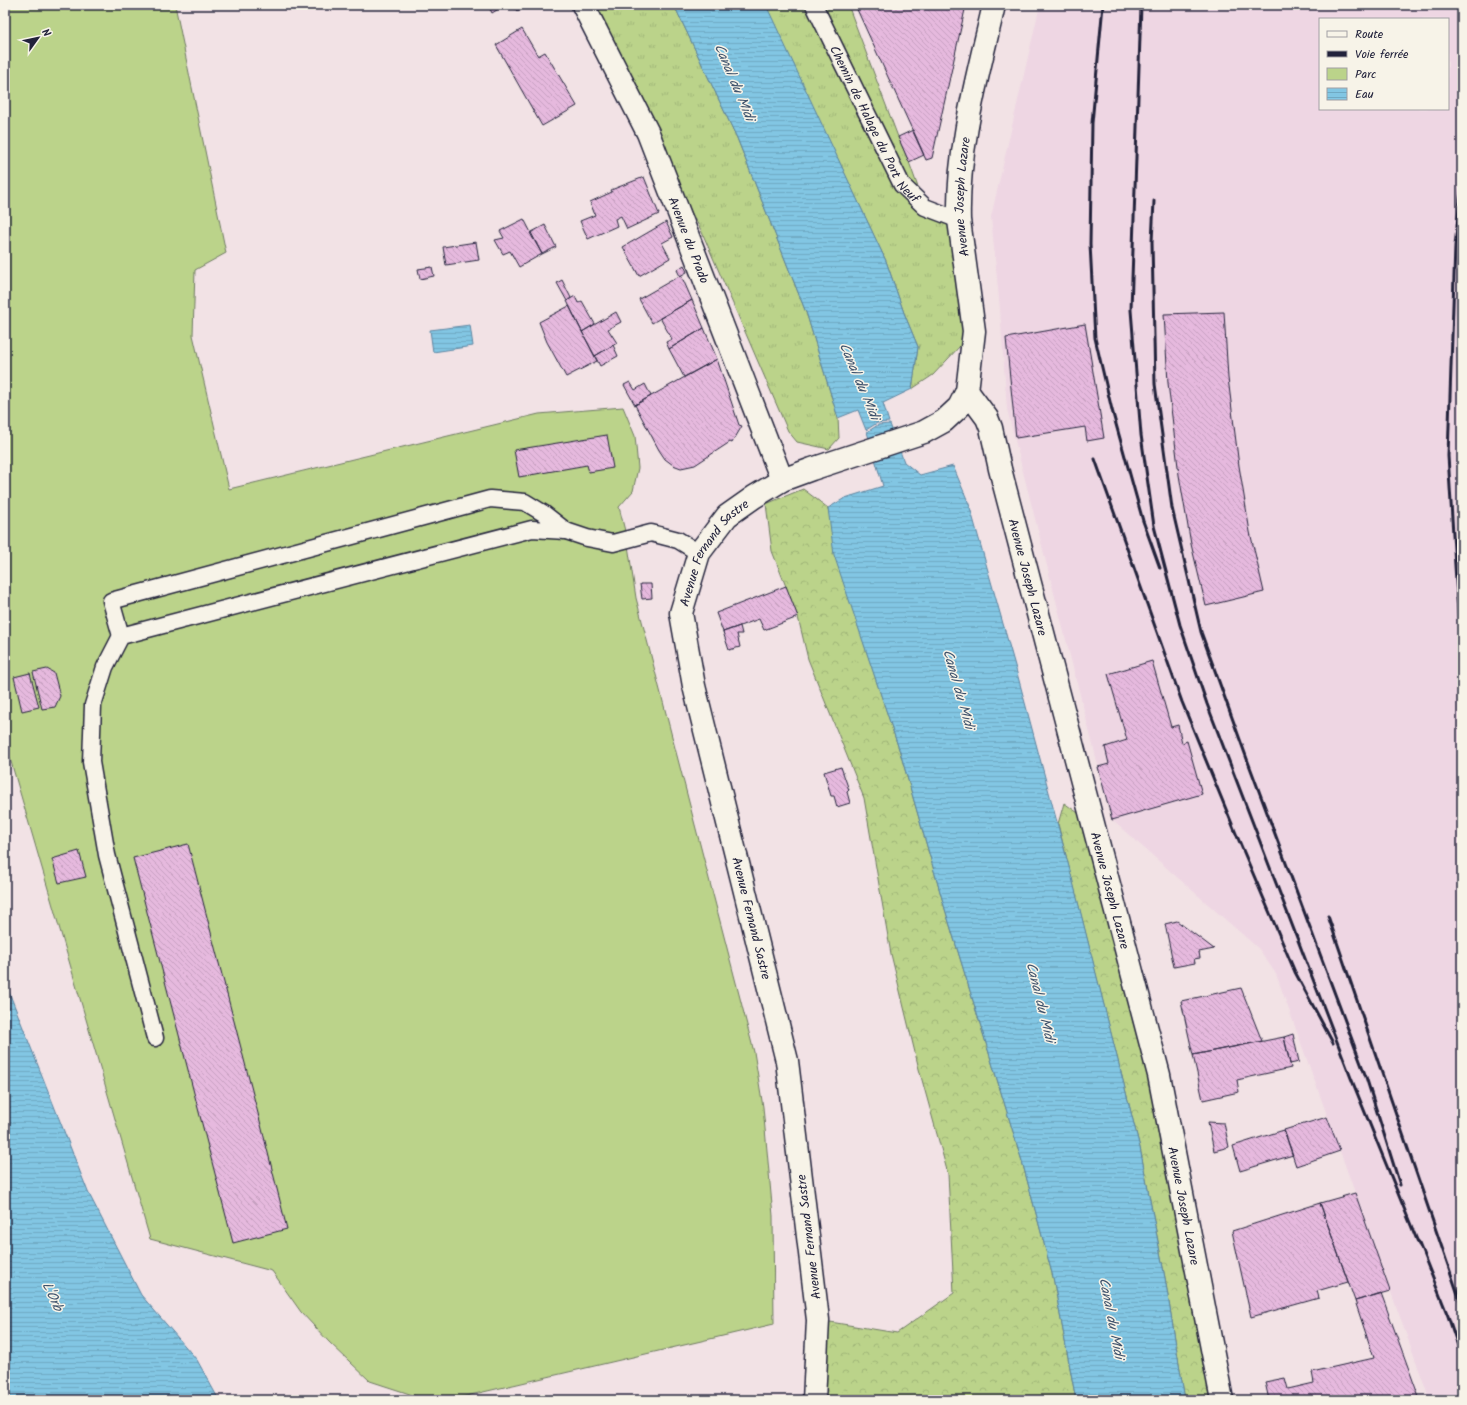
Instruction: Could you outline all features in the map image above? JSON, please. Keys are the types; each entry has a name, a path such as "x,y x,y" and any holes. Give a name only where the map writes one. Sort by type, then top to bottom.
{"main road":[{"name":"Avenue du Prado","path":"583,5 648,133 782,480"},
{"name":"Avenue Joseph Lazare","path":"812,469 924,432 944,422 959,407 967,391 974,332 959,220 959,203 964,149 994,5"},
{"name":"Avenue Joseph Lazare","path":"967,391 987,418 991,428 1000,469 1159,1075 1222,1400"},
{"name":"Avenue Fernand Sastre","path":"812,469 782,480 727,516 699,553 681,613 692,676 787,1061 818,1320 814,1400"}],"lane":[{"name":"Chemin de Halage du Port Neuf","path":"814,5 902,185 925,207 959,220"},
{"path":"155,1038 107,855 91,762 93,705 105,667 121,636 111,601 490,499 525,502 543,513 566,531"},
{"path":"121,636 166,623 532,529 566,531 587,538 613,543 651,534 678,540 699,553"}],"shaded area":[{"path":"1040,5 1462,5 1462,1400 1430,1400 1276,974 1259,949 1112,820 1007,409 1000,309 991,217"}],"green space":[{"path":"5,5 175,5 226,253 195,270 193,335 229,489 539,414 623,407 635,436 638,468 633,491 619,507 627,539 636,598 754,1052 763,1107 773,1216 774,1324 449,1400 428,1400 370,1381 329,1342 301,1312 272,1271 150,1239 5,741"},
{"path":"583,5 674,5 737,138 807,315 838,418 839,438 829,449 797,442 788,431 701,230 648,133"},
{"path":"765,5 848,5 925,207 959,220 974,331 933,375 912,389 918,347 904,313 886,261"},
{"path":"803,489 828,508 842,577 900,752 945,909 1022,1161 1053,1277 1076,1400 814,1400 818,1320 897,1333 954,1293 948,1174 919,1069 891,954 864,798 808,659 798,617 772,551 766,504"},
{"path":"1064,803 1081,815 1139,1035 1189,1266 1211,1400 1185,1400 1165,1278 1140,1148 1058,824"}],"water":[{"name":"Canal du Midi","path":"674,5 766,5 886,261 904,313 918,347 912,389 883,403 889,422 877,423 866,430 858,410 838,418 807,315 737,138"},
{"path":"470,325 473,346 433,352 430,330"},
{"name":"Canal du Midi","path":"890,424 904,462 920,475 953,466 969,504 1017,673 1072,878 1140,1148 1165,1278 1185,1400 1076,1400 1053,1277 1022,1161 945,909 900,752 834,555 828,508 845,498 883,486 867,432 878,425"},
{"name":"L'Orb","path":"5,982 88,1192 141,1295 197,1360 219,1400 5,1400"}],"building":[{"path":"488,5 505,5 492,13"},
{"path":"513,5 528,5 517,11"},
{"path":"855,5 966,5 932,158 926,160"},
{"path":"522,29 538,56 545,52 577,106 542,126 496,45"},
{"path":"913,130 924,155 909,162 898,137"},
{"path":"644,177 659,214 627,229 621,216 615,219 617,226 588,239 580,221 595,215 590,202 612,192 611,190"},
{"path":"524,219 542,254 519,267 510,251 503,254 495,240 504,238 500,231"},
{"path":"666,222 673,237 662,243 670,258 639,276 623,247"},
{"path":"545,225 556,247 542,254 530,233"},
{"path":"476,242 479,260 446,265 443,247"},
{"path":"684,265 687,272 680,276 677,270"},
{"path":"432,267 434,276 420,279 418,269"},
{"path":"681,275 692,300 652,323 639,299"},
{"path":"562,280 571,298 567,301 557,283"},
{"path":"575,296 578,303 582,301 595,324 582,332 567,301"},
{"path":"692,300 704,328 669,349 666,342 672,339 660,318"},
{"path":"569,306 597,361 566,377 547,342 539,322"},
{"path":"616,312 621,322 608,329 617,343 595,356 582,332"},
{"path":"1224,312 1228,378 1239,466 1250,532 1264,592 1206,606 1191,544 1179,475 1168,383 1164,314"},
{"path":"1085,324 1104,438 1087,441 1085,427 1016,438 1006,338"},
{"path":"704,328 717,359 684,377 669,349"},
{"path":"613,345 618,356 600,366 595,356"},
{"path":"717,359 739,425 742,426 732,443 730,442 695,465 681,468 673,465 665,459 635,405"},
{"path":"630,382 635,390 645,384 651,396 635,405 624,385"},
{"path":"607,435 613,468 589,472 587,465 519,477 514,450"},
{"path":"640,584 651,584 652,598 642,599"},
{"path":"786,586 798,617 764,630 759,619 723,632 716,613"},
{"path":"740,626 742,634 737,634 740,647 729,650 723,632"},
{"path":"1152,661 1171,727 1178,725 1182,743 1187,741 1202,794 1112,820 1098,767 1109,764 1105,747 1127,740 1108,674"},
{"path":"47,669 54,673 60,696 55,707 42,709 33,672"},
{"path":"30,673 39,707 22,711 14,677"},
{"path":"841,767 849,790 847,792 850,803 837,807 834,796 831,796 824,772"},
{"path":"188,844 287,1229 233,1243 133,858"},
{"path":"79,851 86,877 59,883 52,859"},
{"path":"1177,921 1214,949 1199,952 1200,958 1194,959 1195,963 1174,967 1165,924"},
{"path":"1241,988 1262,1041 1193,1055 1181,1001"},
{"path":"1293,1034 1299,1062 1290,1064 1284,1037"},
{"path":"1284,1037 1291,1068 1237,1080 1239,1092 1203,1100 1193,1055"},
{"path":"1327,1117 1340,1151 1296,1166 1284,1130"},
{"path":"1208,1122 1224,1123 1229,1147 1214,1151"},
{"path":"1284,1130 1293,1155 1240,1171 1233,1146"},
{"path":"1355,1193 1390,1291 1355,1301 1320,1203"},
{"path":"1320,1203 1348,1282 1317,1291 1319,1298 1251,1317 1232,1231"},
{"path":"1381,1293 1420,1400 1269,1400 1265,1382 1285,1378 1288,1389 1314,1383 1312,1372 1374,1358 1355,1301"}],"railway":[{"path":"1103,5 1092,123 1090,244 1095,338 1112,410 1143,521 1160,568"},
{"path":"1141,5 1131,310 1141,435 1154,526 1180,625 1207,704 1351,1078 1419,1245"},
{"path":"1462,180 1455,246 1448,456 1462,675"},
{"path":"1154,201 1152,242 1155,384 1172,508 1201,632 1366,1077 1400,1185"},
{"path":"1095,459 1182,702 1295,972 1333,1043"},
{"path":"1328,916 1462,1306"},
{"path":"1418,1241 1448,1316 1462,1358"}]}
